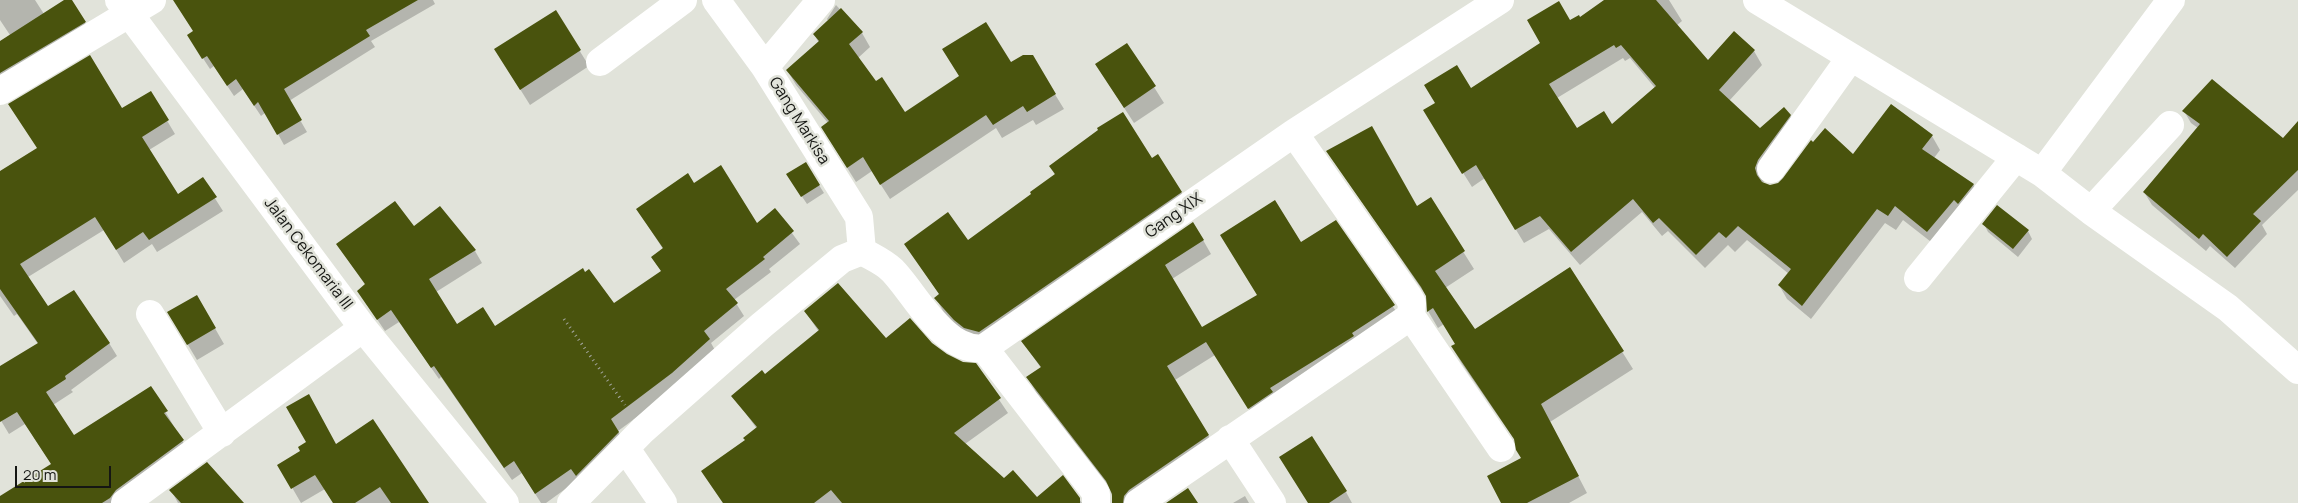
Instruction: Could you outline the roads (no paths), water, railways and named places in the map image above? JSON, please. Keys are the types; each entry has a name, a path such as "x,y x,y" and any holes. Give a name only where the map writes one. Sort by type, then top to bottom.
{"street":[{"path":"600,62 683,0"},
{"name":"Gang Markisa","path":"716,0 765,67 858,217 862,251"},
{"path":"765,67 821,0"},
{"name":"Gang XIX","path":"984,348 1294,133 1500,0"},
{"path":"1757,0 2042,173 2091,211 2228,308 2298,370"},
{"path":"2042,173 2171,0"},
{"path":"0,91 134,5"},
{"name":"Jalan Cekomaria III","path":"134,5 363,328 505,503"},
{"path":"1771,169 1851,57"},
{"path":"2091,211 2170,125"},
{"path":"1294,133 1408,296 1412,303 1411,316 1502,448"},
{"path":"1918,278 2016,158"},
{"path":"571,503 635,440 818,278 842,259 862,251 891,269 920,308 946,333 966,347 984,348 1093,489 1096,494 1096,503"},
{"path":"150,314 222,433"},
{"path":"1138,503 1411,316"},
{"path":"125,503 155,495 222,433 363,328"},
{"path":"1230,439 1272,503"},
{"path":"635,440 663,503"}]}
